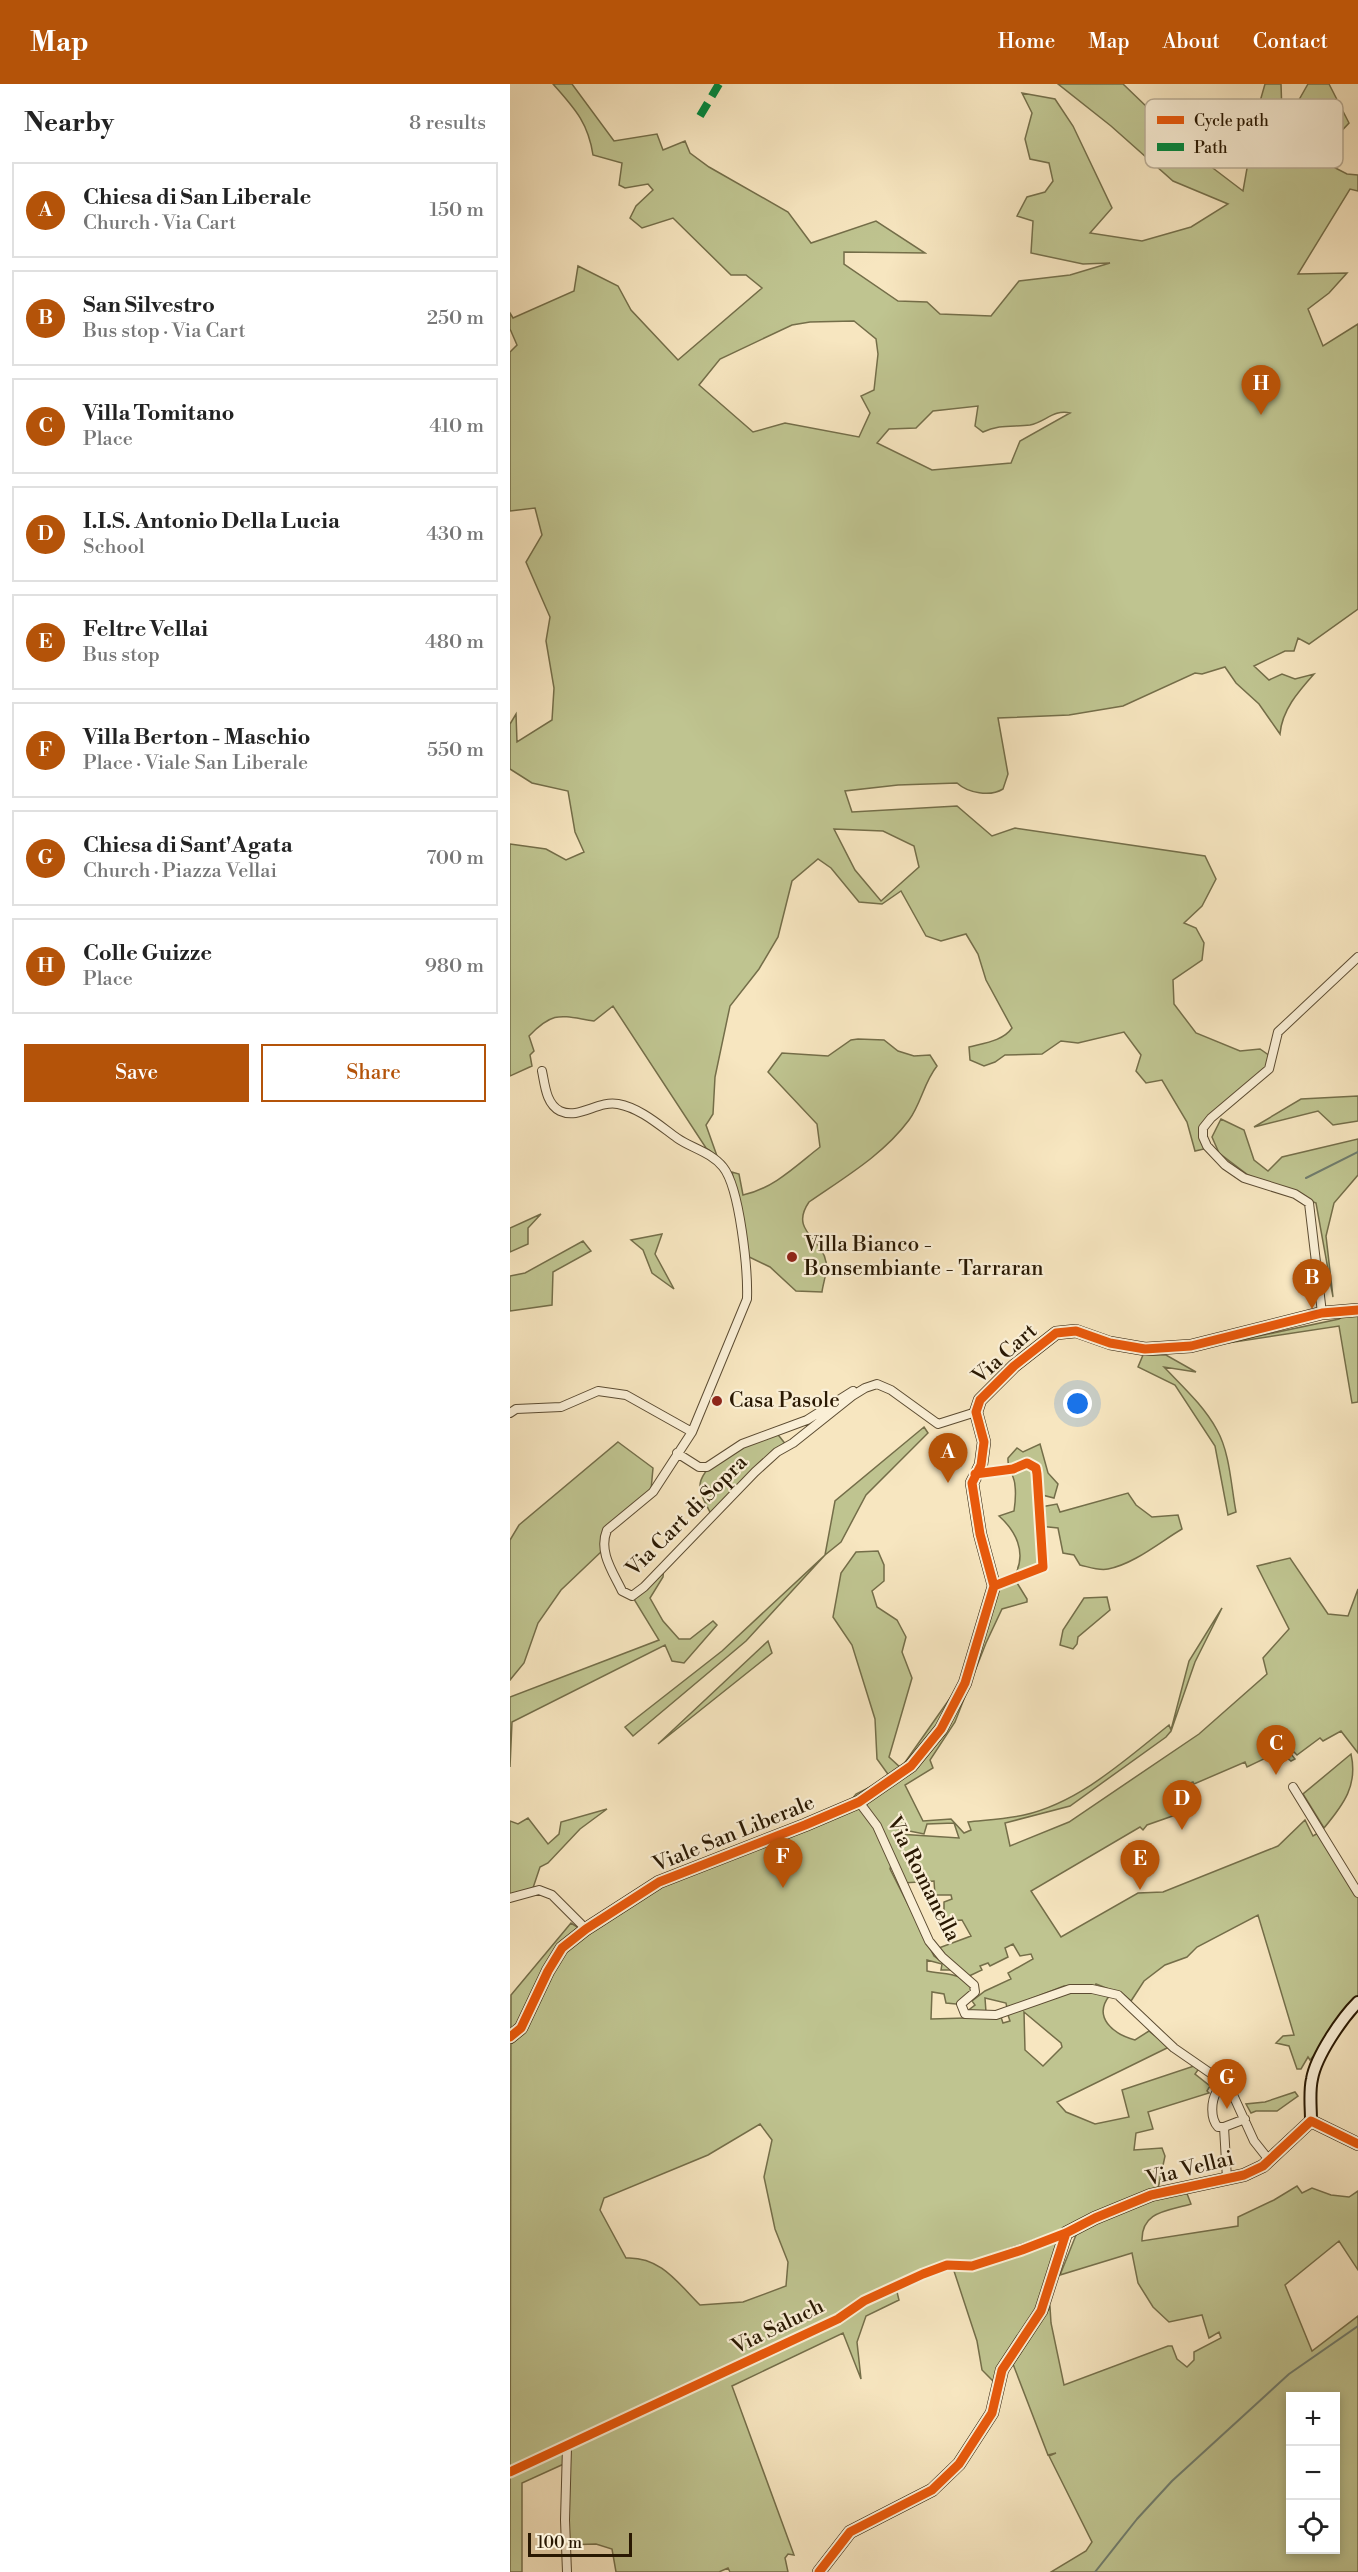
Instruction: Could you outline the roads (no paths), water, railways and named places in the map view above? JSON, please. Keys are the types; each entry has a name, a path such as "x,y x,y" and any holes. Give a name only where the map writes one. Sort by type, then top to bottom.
{"street":[{"path":"1322,1313 1309,1203 1295,1194 1244,1178 1225,1165 1207,1146 1203,1137 1203,1128 1211,1118 1269,1069 1278,1032 1358,957"},
{"name":"Via Cart di Sopra","path":"542,1071 549,1101 559,1111 577,1113 606,1104 618,1104 645,1115 681,1141 709,1154 722,1165 731,1180 748,1276 747,1299 692,1432 653,1492 607,1530 603,1539 603,1550 622,1591 632,1596 777,1452 793,1443 852,1396 877,1384"},
{"name":"Via Cart","path":"859,1802 911,1766 941,1729 968,1672 994,1586 980,1534 972,1483 981,1465 984,1442 976,1412 980,1400 1014,1366 1056,1333 1076,1331 1110,1344 1145,1348 1191,1346 1322,1313 1358,1310"},
{"path":"677,1453 699,1467 706,1467 742,1444 770,1432 790,1428 821,1412 844,1395 867,1385 877,1384 891,1390 938,1424 976,1412"},
{"path":"510,1413 516,1409 561,1407 598,1391 626,1395 692,1432"},
{"path":"1293,1787 1358,1893"},
{"name":"Viale San Liberale","path":"510,2037 521,2028 548,1971 562,1948 586,1929 659,1882 805,1826 859,1802"},
{"name":"Via Romanella","path":"859,1802 877,1826 929,1941 942,1957 974,1985 975,1992 961,2004 965,2014 996,2015 1070,1989 1092,1989 1118,1995 1174,2048 1229,2086"},
{"path":"510,1899 539,1890 552,1895 586,1929"},
{"path":"1358,2002 1344,2018 1314,2070 1311,2085 1311,2121 1358,2144"},
{"path":"1245,2119 1218,2127 1215,2123 1212,2103 1217,2091 1229,2086 1245,2119 1254,2141 1269,2160"},
{"name":"Via Vellai","path":"1066,2233 1095,2218 1151,2195 1244,2175 1269,2160 1311,2121"},
{"path":"1224,2127 1227,2179"},
{"path":"819,2572 850,2532 932,2490 958,2464 992,2413 1002,2370 1041,2312 1066,2233"},
{"name":"Via Saluch","path":"510,2472 838,2319 864,2301 923,2274 947,2265 972,2266 1066,2233"},
{"path":"567,2447 565,2520 567,2572"}],"waterway":[{"path":"1306,1178 1358,1152"},
{"path":"1095,2572 1137,2519 1172,2481 1289,2374 1358,2326"}],"place":[{"name":"Colle Guizze","path":"1261,415"},
{"name":"Villa Bianco - Bonsembiante - Tarraran","path":"792,1257"},
{"name":"San Silvestro","path":"1312,1309"},
{"name":"Casa Pasole","path":"717,1401"},
{"name":"Chiesa di San Liberale","path":"948,1483"},
{"name":"Villa Tomitano","path":"1276,1775"},
{"name":"I.I.S. Antonio Della Lucia","path":"1182,1830"},
{"name":"Villa Berton - Maschio","path":"783,1888"},
{"name":"Feltre Vellai","path":"1140,1890"},
{"name":"Chiesa di Sant'Agata","path":"1227,2109"}]}
